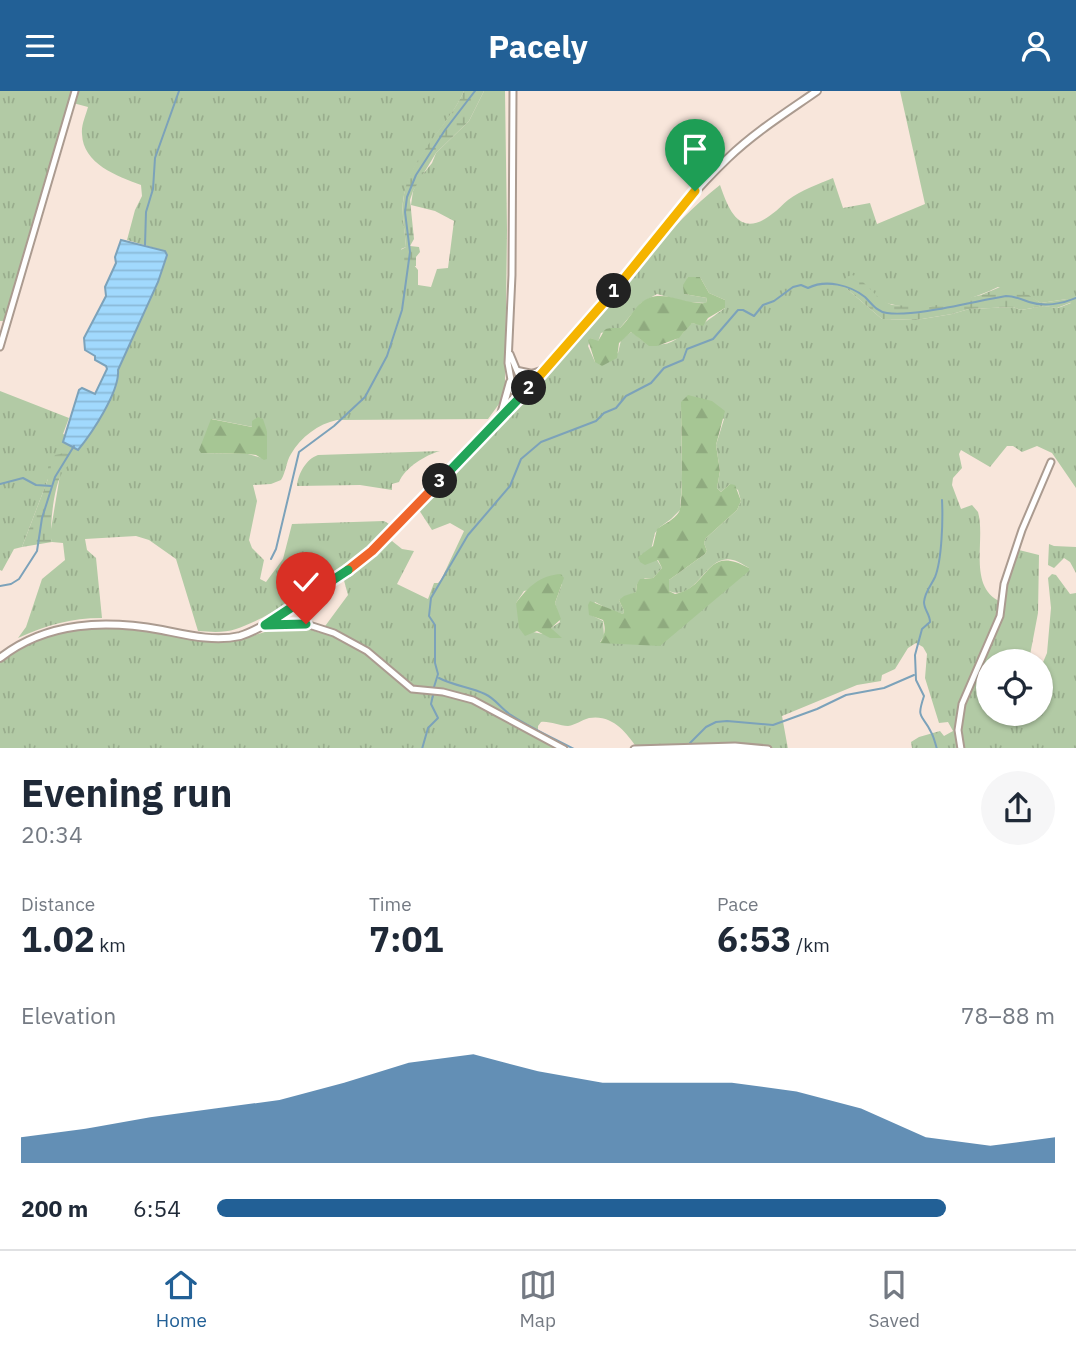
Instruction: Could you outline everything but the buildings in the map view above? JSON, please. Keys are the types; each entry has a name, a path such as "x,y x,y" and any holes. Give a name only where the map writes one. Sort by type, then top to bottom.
{"main road":[{"path":"0,658 11,649 37,637 81,625 126,624 205,638 240,636 265,625 372,551 546,369 695,191 730,156 817,91"},
{"path":"518,371 532,374 546,369"},
{"path":"499,419 510,382"}],"street":[{"path":"0,347 75,91"},
{"path":"510,354 518,371 523,394 513,391 508,363 513,91"},
{"path":"961,748 958,730 962,704 1000,616 1004,583 1018,541 1051,462"},
{"path":"265,625 306,624 334,633 367,651 412,689 473,699 564,748"},
{"path":"634,748 768,748"}],"green space":[{"path":"0,91 464,91 418,162 404,195 406,247 401,249 418,270 418,285 431,287 437,269 448,268 454,221 435,211 411,205 413,191 436,153 469,121 484,91 505,91 507,230 505,384 502,400 488,419 337,420 317,428 305,437 291,454 281,480 271,484 253,485 257,501 249,540 252,548 264,560 260,579 266,582 283,559 292,524 384,521 389,524 378,537 341,568 295,599 252,623 227,631 198,631 176,559 149,540 136,536 85,539 87,550 96,558 102,618 59,623 18,638 26,627 42,579 65,560 63,543 52,542 50,535 60,475 48,467 48,479 22,547 14,549 2,571 0,570 0,391 69,418 63,434 85,442 158,282 165,251 127,240 135,210 142,196 141,185 103,167 88,153 82,131 88,107 73,103 5,321 0,321","holes":["212,419 253,427 254,424 267,431 266,459 248,454 201,453"]},
{"path":"464,91 484,91 469,121 436,153 413,191 410,200 414,239 410,246 419,247 420,252 416,257 416,266 401,266 399,251 406,247 403,203 411,172"},
{"path":"900,91 1076,91 1076,488 1052,453 1037,446 1022,452 1013,446 1007,446 990,467 961,450 959,454 962,468 953,478 952,485 961,509 972,505 978,512 981,574 984,586 991,595 1001,602 1005,584 1019,550 1039,555 1038,613 1031,649 976,649 976,726 1053,726 1053,649 1047,649 1051,608 1048,578 1052,574 1056,575 1070,594 1076,593 1076,748 912,748 911,742 919,737 940,731 944,736 953,731 948,722 939,723 925,678 927,654 923,647 916,643 908,648 895,669 882,675 881,681 857,685 782,716 788,748 637,748 618,725 597,717 568,726 541,722 538,736 562,748 0,748 0,657 60,629 112,627 214,641 242,639 285,626 299,625 320,633 348,595 343,577 392,541 402,549 414,551 397,584 428,599 434,583 441,580 464,531 450,523 432,530 419,510 577,343 662,241 699,202 720,185 727,204 737,219 752,224 772,214 799,193 833,178 843,208 870,203 877,224 925,204","holes":["688,277 700,277 709,293 725,300 725,308 703,324 688,325 676,340 664,344 645,342 631,332 621,340 618,353 595,362 588,346 591,338 598,342 601,333 620,328 641,303 657,294 687,302 706,303 707,298 684,294","998,287 1025,294 1041,303 1067,299 1071,303 1058,308 1044,306 1021,310 1013,307 969,309 916,320 882,319 847,289 889,304 908,307 948,304","681,402 724,419 716,445 720,471 717,488 721,492 730,484 738,490 741,501 737,510 706,538 705,554 669,580 669,591 679,593 687,590 723,560 735,561 749,568 600,642 604,636 603,621 589,614 595,602 623,614 619,600 636,592 637,584 645,578 653,578 662,568 657,560 641,555 651,550 655,533 680,510","562,584 555,603 560,622 551,628 554,632 543,634 533,632 516,603 524,591"]},
{"path":"688,277 700,277 709,293 725,300 725,308 708,318 703,326 692,323 679,338 657,346 649,346 631,332 619,343 617,358 602,366 595,362 588,340 591,338 598,341 605,330 620,328 639,305 649,298 665,296 706,303 707,298 684,294 683,285"},
{"path":"846,277 858,277 881,300 892,305 928,307 981,295 1005,285 1015,286 1041,303 1067,299 1075,301 1057,308 1044,306 1021,310 1013,307 969,309 916,320 882,319 847,289"},
{"path":"688,395 712,401 725,411 716,445 720,471 717,488 721,492 730,484 735,485 741,501 737,510 706,538 705,554 669,580 669,591 675,594 687,590 715,563 734,562 749,568 749,571 660,646 600,643 604,623 603,620 589,615 590,601 623,614 619,600 636,592 640,579 653,578 662,568 658,560 645,565 638,557 653,546 657,529 672,520 681,506 681,402"},
{"path":"258,417 263,419 267,431 267,459 248,454 201,453 199,450 211,419 252,427 252,421"},
{"path":"440,451 411,467 399,482 392,484 392,490 360,485 297,486 303,467 318,455"},
{"path":"70,454 72,462 62,473 56,489 52,542 22,547 48,479 48,467 55,455"},
{"path":"1049,544 1076,547 1076,573 1070,562 1064,558 1054,568 1048,565"},
{"path":"561,574 564,578 555,603 561,619 551,628 562,638 550,638 537,631 525,636 519,628 516,603 535,583"}],"water":[{"path":"121,240 165,251 167,255 158,282 118,370 110,400 78,450 63,442 79,390 82,388 95,394 107,369 85,350 84,338 106,296 105,287 116,263 115,257"}],"waterway":[{"path":"145,245 146,212 153,189 155,158 179,91"},
{"path":"271,559 276,549 299,452 334,426 365,397 387,356 402,310 410,252 405,212 407,197 416,175 445,130 475,91"},
{"path":"434,687 438,674 435,663 435,625 429,616 431,598 468,535 510,486 521,459 541,442 596,421 604,413 616,408 626,396 651,383 664,368 683,360 687,349 713,339 738,310 754,316 763,305 774,301 793,287 801,285 808,288 822,284 852,289 877,309 899,314 1006,296 1047,305 1076,298"},
{"path":"0,586 19,579 37,551 42,518 55,477 74,446"},
{"path":"0,484 23,478 36,485 51,486"},
{"path":"937,748 920,713 924,696 916,680 915,655 922,629 930,622 924,602 939,560 942,500"},
{"path":"690,743 706,727 716,722 773,725 846,695 884,688 914,675"},
{"path":"439,678 485,694 507,713 572,748"},
{"path":"422,748 428,728 438,718 431,704 433,695"}],"route":[{"path":"306,624 265,625 345,572 395,529 546,369 695,191"}]}
